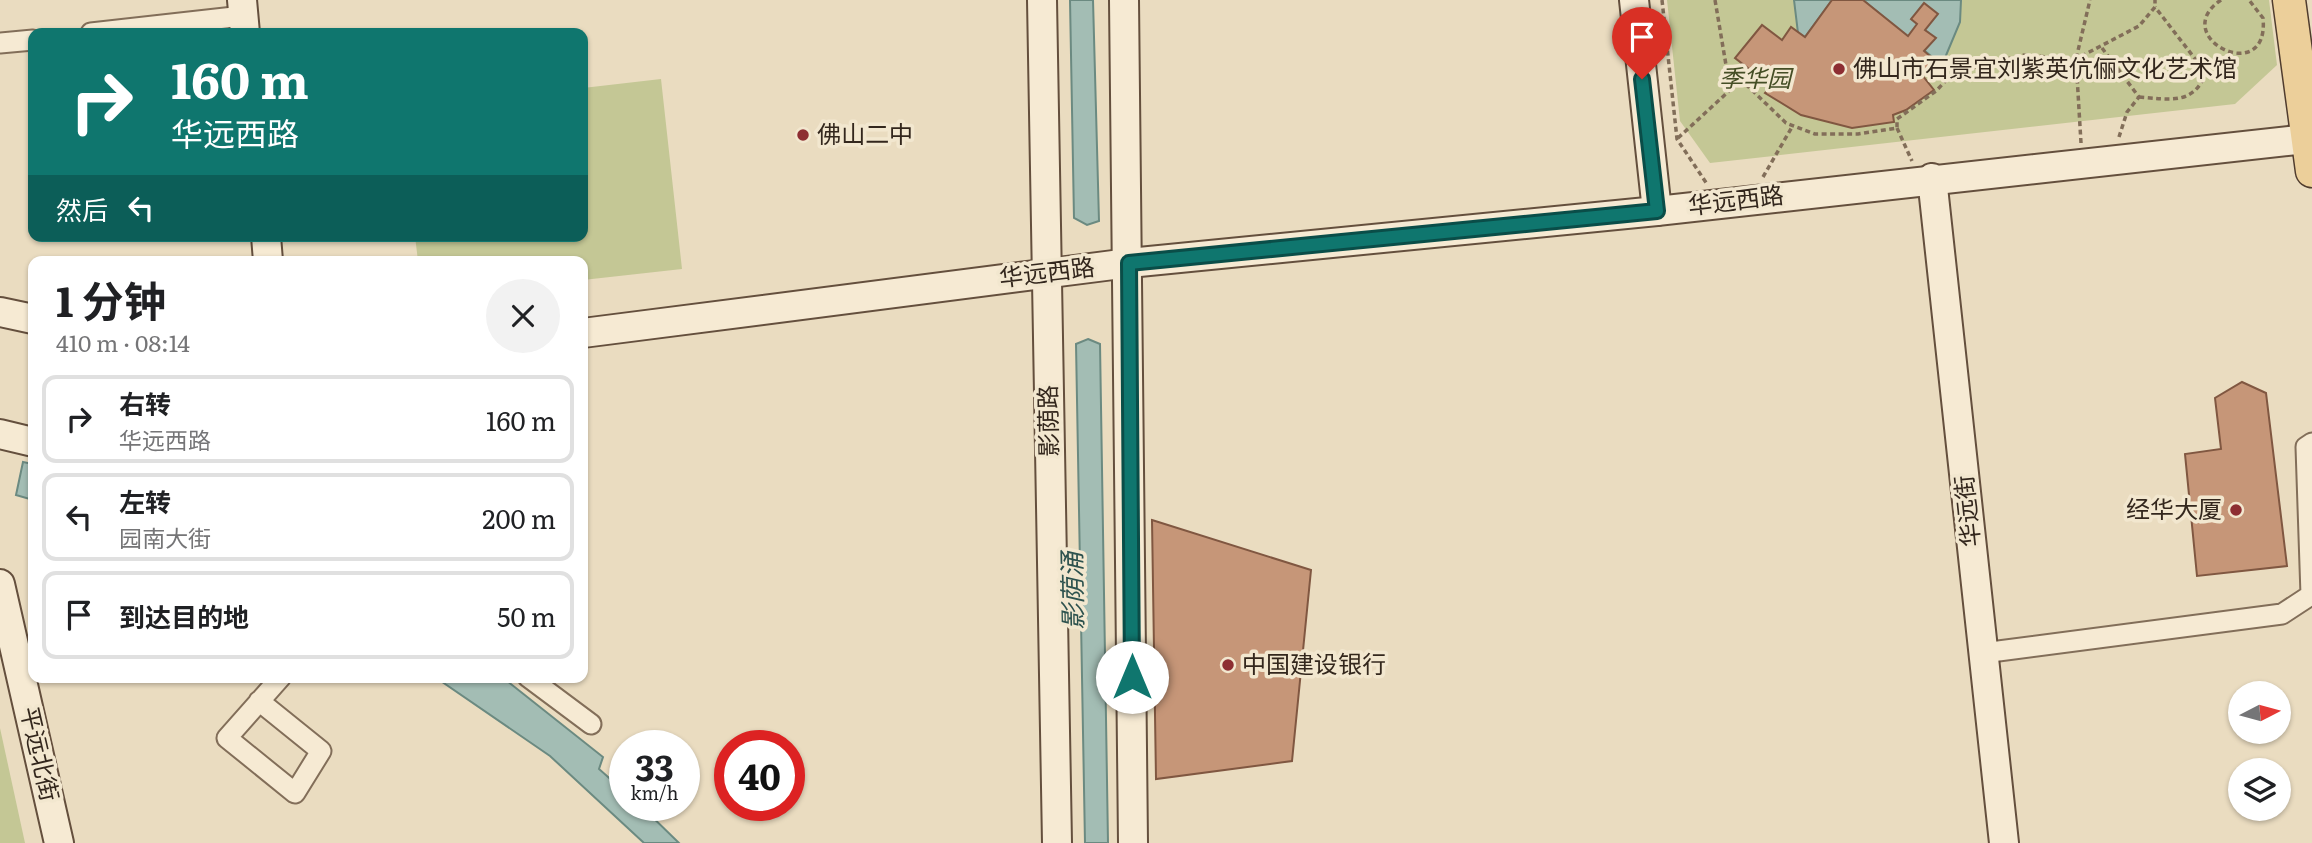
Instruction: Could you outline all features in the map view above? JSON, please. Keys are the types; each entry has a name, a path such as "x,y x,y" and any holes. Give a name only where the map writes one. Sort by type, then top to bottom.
{"main road":[{"path":"2289,0 2312,171"}],"street":[{"name":"影荫路","path":"1042,0 1056,843"},
{"path":"1124,0 1129,263 1133,843"},
{"path":"1634,0 1657,211"},
{"path":"138,28 243,17"},
{"path":"0,43 28,40"},
{"name":"华远西路","path":"588,332 1129,263 1657,211 1924,174 2306,138"},
{"name":"华远街","path":"1924,174 2004,843"},
{"path":"0,312 28,318"},
{"path":"0,434 28,441"},
{"path":"1983,653 2282,614 2294,607 2311,594 2306,447 2312,443"},
{"name":"平远北街","path":"0,584 59,843"},
{"path":"260,701 321,751 295,793 227,738 276,683"},
{"path":"536,683 591,724"}],"path":[{"path":"1662,0 1677,139 1702,181 1712,187"},
{"path":"1715,0 1726,65 1792,127 1815,134 1858,134 1896,128"},
{"path":"2084,161 2076,59 2090,0"},
{"path":"2155,0 2155,7 2206,72"},
{"path":"2221,0 2211,10 2206,27 2214,45 2230,54"},
{"path":"2102,48 2139,97 2180,100 2200,88 2206,72 2221,65 2230,54 2249,50 2262,37 2263,18 2249,0"},
{"path":"1924,174 1896,128 1896,119 1936,91 1953,73 1967,67 2022,55 2076,59 2102,48 2139,26 2155,7"},
{"path":"1677,139 1741,80"},
{"path":"2117,144 2127,112 2139,97"},
{"path":"1757,188 1792,127"}],"green space":[{"name":"季华园","path":"1667,0 2269,0 2277,65 2235,104 1710,163 1680,121"},
{"path":"661,79 682,269 588,279 588,256 417,256 416,242 588,242 588,87"},
{"path":"0,728 25,843 0,843"}],"water":[{"path":"1070,0 1093,0 1099,221 1087,225 1074,218"},
{"path":"1794,0 1832,0 1805,37 1798,33"},
{"path":"1863,0 1961,0 1960,22 1942,65"},
{"path":"1088,339 1100,344 1108,843 1085,843 1076,344"},
{"path":"23,462 28,463 28,499 16,495"},
{"path":"444,683 510,683 603,757 599,769 609,778 609,811 550,756"},
{"path":"620,821 656,821 679,843 644,843"}],"building":[{"name":"佛山市石景宜刘紫英伉俪文化艺术馆","path":"1832,0 1863,0 1908,36 1917,24 1911,19 1924,3 1938,14 1925,30 1936,38 1924,51 1937,62 1923,76 1934,90 1906,110 1893,115 1894,122 1852,128 1801,115 1765,93 1771,86 1735,58 1762,25 1782,40 1791,27 1805,37"},
{"name":"经华大厦","path":"2242,382 2266,393 2287,566 2197,576 2185,454 2221,449 2215,398"},
{"name":"中国建设银行","path":"1152,520 1311,570 1292,761 1156,779"}],"place":[{"name":"佛山市石景宜刘紫英伉俪文化艺术馆","path":"1839,69"},
{"name":"佛山二中","path":"803,135"},
{"name":"经华大厦","path":"2236,510"},
{"name":"中国建设银行","path":"1228,665"}],"route":[{"path":"1132,677 1129,263 1657,211 1642,79"}],"water label":[{"name":"影荫涌","path":"1073,591"}]}
